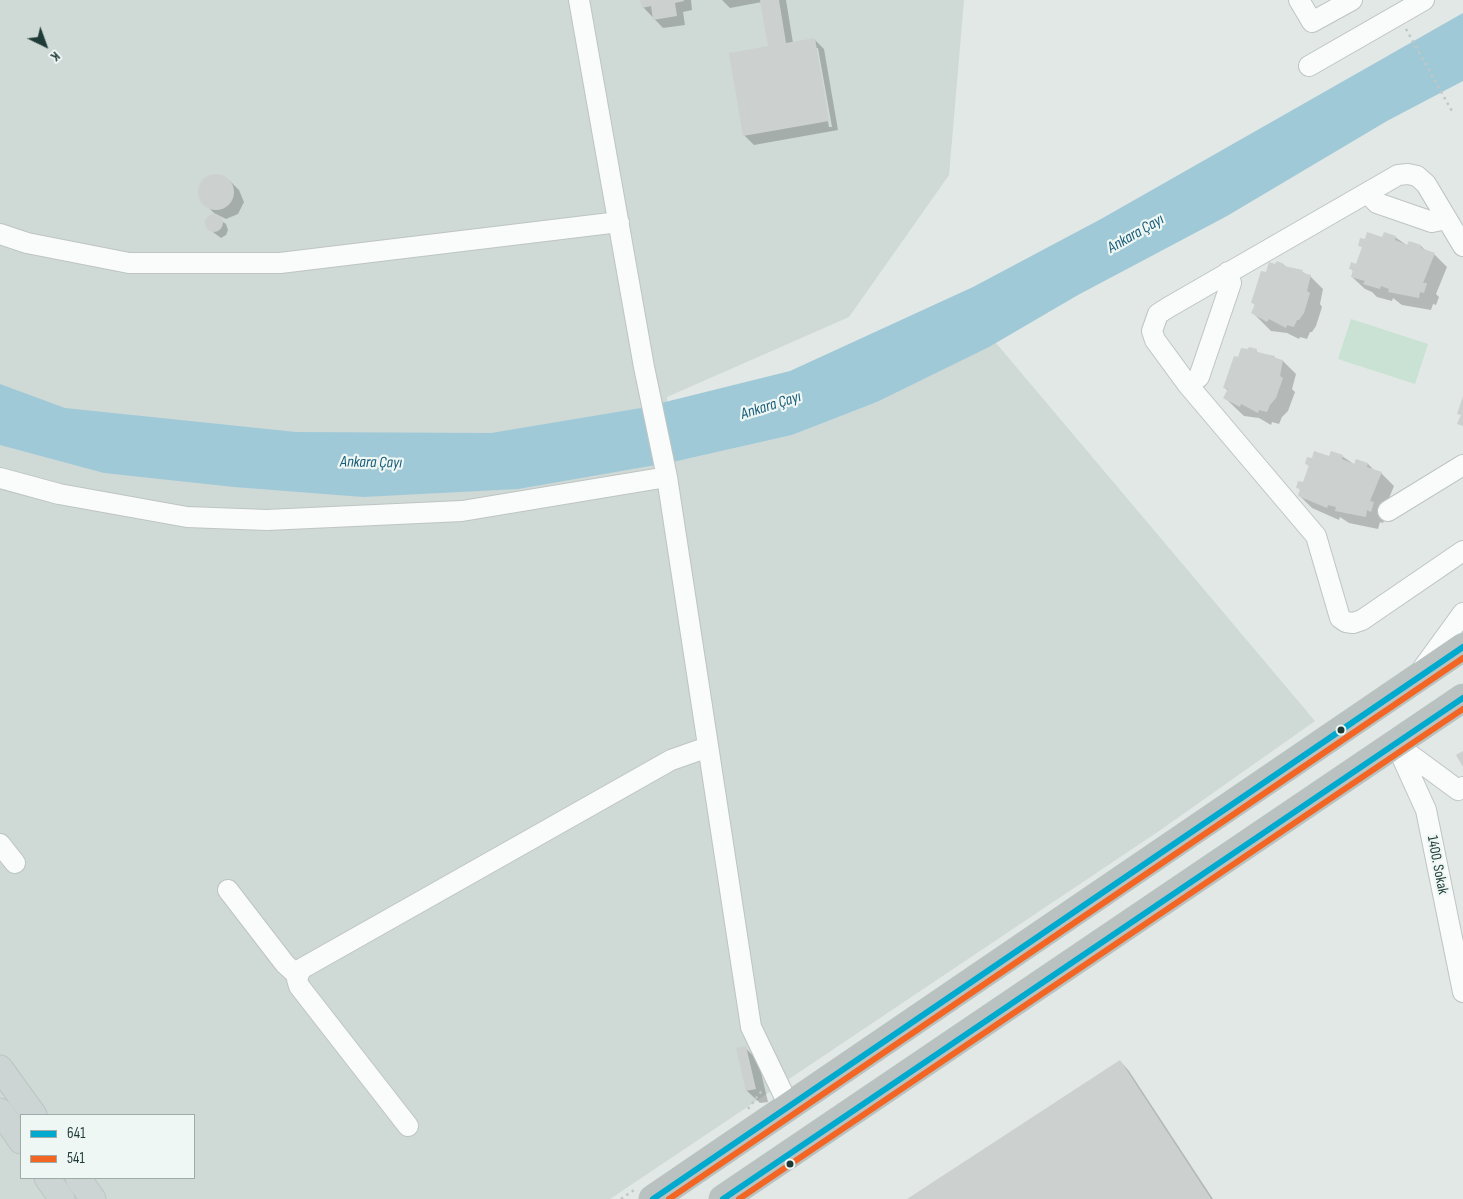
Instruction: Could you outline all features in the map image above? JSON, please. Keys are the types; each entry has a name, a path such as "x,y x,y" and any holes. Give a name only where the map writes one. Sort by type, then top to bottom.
{"highway":[{"path":"653,1199 1463,647"},
{"path":"722,1199 1463,698"}],"main road":[{"path":"0,1068 33,1114"},
{"path":"0,1111 20,1140"},
{"path":"48,1179 62,1199"},
{"path":"79,1179 93,1199"}],"street":[{"path":"579,0 644,367 666,477 751,1027 789,1106"},
{"path":"1300,0 1312,22 1352,0"},
{"path":"1309,66 1424,0"},
{"path":"1463,246 1426,184 1417,176 1408,174 1398,175 1163,311 1153,322 1152,331 1155,340 1188,385 1316,536 1340,618 1346,622 1354,623 1362,620 1463,551"},
{"path":"1367,193 1377,203 1432,222 1446,219"},
{"path":"0,234 27,243 129,263 280,263 619,222"},
{"path":"1188,385 1199,377 1231,283 1228,272"},
{"path":"1388,511 1463,465"},
{"path":"0,478 58,494 187,517 267,520 462,510 666,477"},
{"path":"1413,680 1463,613"},
{"path":"1396,744 1458,790 1463,787"},
{"name":"1400. Sokak","path":"1396,744 1426,810 1463,992"},
{"path":"408,1126 299,986 297,975 303,967 671,760 708,747"},
{"path":"0,844 15,863"},
{"path":"228,890 289,970 297,975"}],"path":[{"path":"1408,34 1454,112"}],"shaded area":[{"path":"0,0 964,0 949,175 849,317 667,397 673,462 792,435 877,402 996,343 1315,721 1159,831 610,1199 0,1199"}],"green space":[{"path":"1351,319 1428,344 1415,384 1338,359"}],"water":[{"name":"Ankara Çayı","path":"1463,13 1463,81 1387,121 1227,216 1078,295 989,347 877,402 792,435 673,462 518,489 363,497 234,487 104,473 0,445 0,384 65,408 296,432 491,433 641,408 790,371 973,287 1101,219"}],"building":[{"path":"640,0 684,1 675,3 677,16 653,20 651,6 642,8"},
{"path":"760,0 779,0 786,43 815,38 829,121 743,136 729,53 768,46"},
{"path":"216,174 223,175 229,179 233,185 233,199 229,205 223,209 216,210 209,209 203,205 199,199 198,192 199,185 203,179 209,175"},
{"path":"214,214 220,217 223,223 220,229 214,232 208,229 205,223 208,217"},
{"path":"1367,232 1382,237 1384,232 1396,236 1395,240 1407,245 1409,241 1435,253 1423,283 1427,283 1424,293 1420,292 1419,298 1388,292 1389,289 1381,286 1380,289 1363,284 1365,281 1351,277 1353,270 1349,269 1351,262 1356,264 1362,247 1358,246 1360,238 1365,239"},
{"path":"1277,261 1284,264 1284,266 1303,270 1302,273 1311,275 1307,291 1310,293 1304,313 1297,320 1294,327 1287,325 1286,328 1269,319 1267,322 1251,313 1255,304 1251,303 1261,271 1266,272 1269,262 1275,264"},
{"path":"1249,347 1257,349 1257,352 1283,360 1280,376 1283,378 1276,398 1267,412 1259,410 1258,413 1241,404 1240,407 1223,398 1228,389 1223,388 1234,356 1238,357 1241,348 1248,349"},
{"path":"1463,396 1463,426 1457,424 1461,415 1457,414"},
{"path":"1314,451 1329,456 1331,451 1343,455 1342,459 1354,464 1356,459 1368,463 1367,467 1382,472 1370,501 1374,502 1371,512 1367,510 1366,517 1335,511 1336,507 1328,505 1327,508 1298,496 1300,489 1296,488 1298,481 1303,482 1309,465 1305,464 1307,457 1312,458"},
{"path":"1463,751 1463,767 1456,755"},
{"path":"746,1046 756,1089 746,1091 736,1048"},
{"path":"1120,1060 1211,1199 907,1199"}],"transit line":[{"name":"641","path":"653,1199 1463,647"},
{"name":"541","path":"669,1199 1463,658"},
{"name":"641","path":"723,1199 1463,698"},
{"name":"541","path":"739,1199 1463,709"}]}
